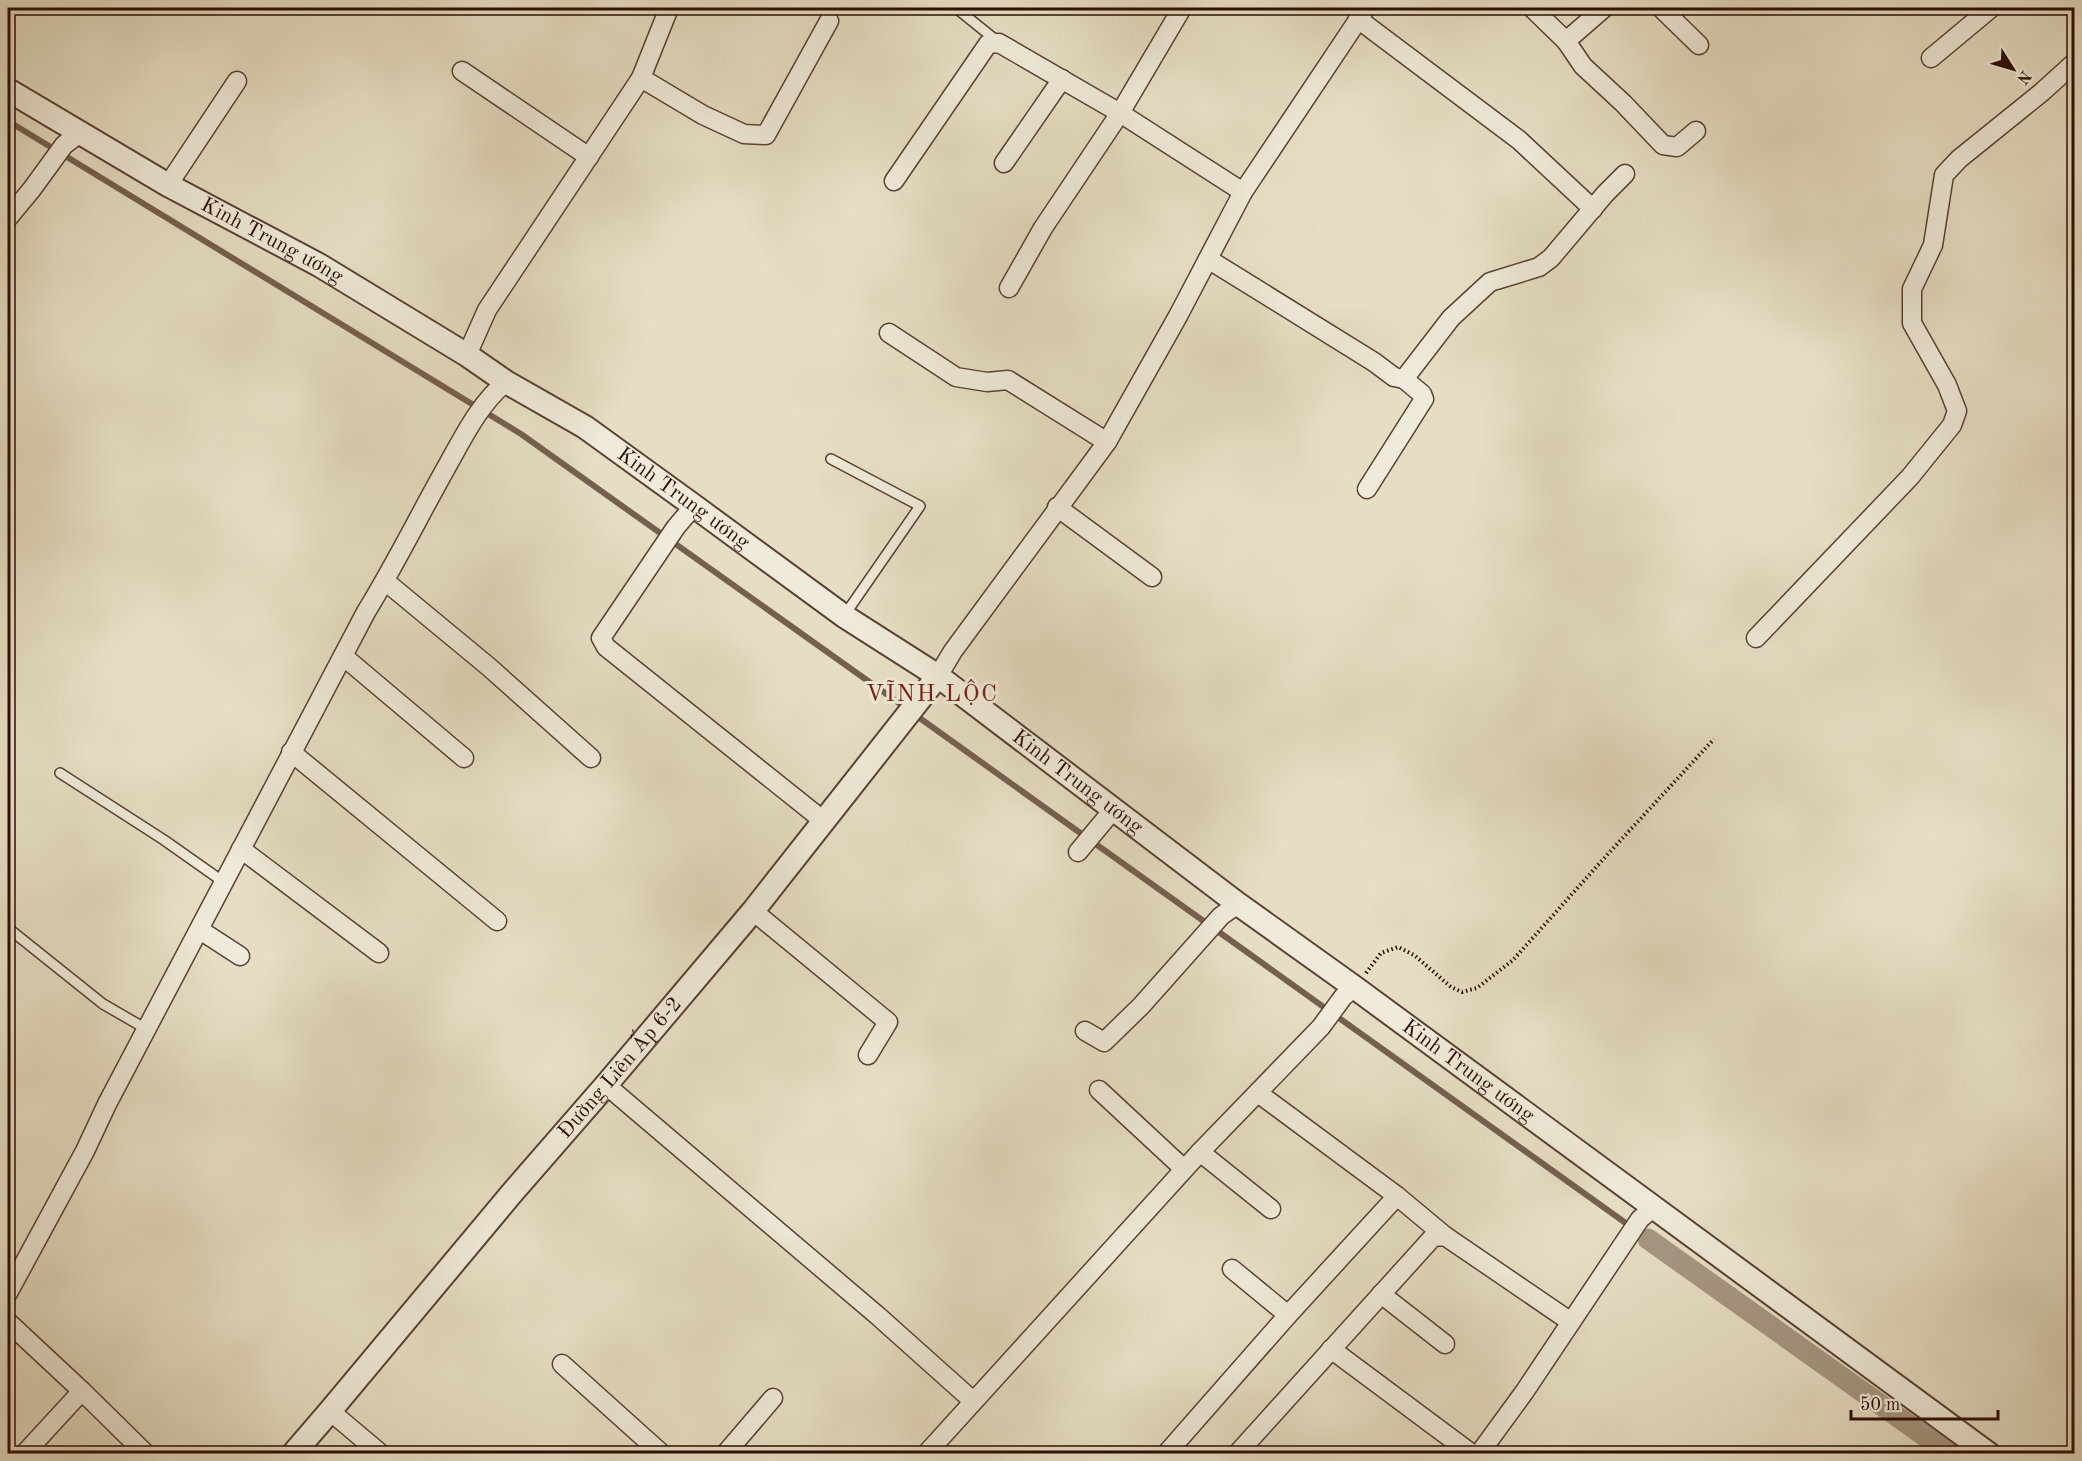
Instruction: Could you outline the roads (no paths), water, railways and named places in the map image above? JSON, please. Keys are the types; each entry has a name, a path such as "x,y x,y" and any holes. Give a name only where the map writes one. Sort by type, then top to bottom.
{"street":[{"path":"467,355 487,310 640,78 669,8"},
{"path":"1009,288 1043,228 1120,113 1182,8"},
{"path":"1532,8 1566,40 1583,66 1663,145 1677,147 1696,131"},
{"path":"1566,40 1604,8"},
{"path":"1661,8 1699,45"},
{"path":"1931,58 1991,8"},
{"path":"932,684 953,651 1057,507 1107,442 1178,316 1243,192 1362,13 1520,140 1593,209"},
{"path":"640,78 703,115 744,134 766,135 829,21"},
{"path":"894,181 988,44 999,43 1120,113 1243,192"},
{"path":"1756,638 1910,477 1952,425 1958,411 1947,385 1912,323 1912,289 1932,245 1944,175 1959,159 2074,63"},
{"path":"462,70 589,157"},
{"path":"1004,163 1062,79"},
{"path":"168,185 237,81"},
{"name":"Kinh Trung ương","path":"8,90 66,146 168,185 319,266 467,355 498,388 585,427 844,616 932,684 1113,810 1229,910 1349,992 1646,1213 1989,1454"},
{"path":"8,218 66,146"},
{"path":"1404,380 1451,318 1490,282 1539,267 1551,258 1624,174"},
{"path":"1208,259 1374,362 1394,377 1404,380 1422,394 1424,399 1367,489"},
{"path":"889,333 956,377 987,382 1008,380 1107,442"},
{"path":"8,1293 85,1151 107,1104 148,1030 366,612 462,440 498,388"},
{"path":"694,506 676,527 601,638 606,647 825,822"},
{"path":"1057,507 1152,577"},
{"path":"385,581 489,667 591,758"},
{"path":"343,656 464,758"},
{"name":"Đường Liên Ấp 6-2","path":"293,1454 753,911 932,684"},
{"path":"291,752 497,921"},
{"path":"1078,852 1113,810"},
{"path":"242,849 379,953"},
{"path":"1085,1031 1104,1042 1142,1006 1229,910"},
{"path":"753,911 888,1022 868,1055"},
{"path":"200,930 240,956"},
{"path":"926,1454 1200,1152 1321,1027 1349,992"},
{"path":"606,1085 878,1316 974,1401"},
{"path":"1099,1090 1184,1170"},
{"path":"1257,1093 1397,1196 1445,1236 1571,1322"},
{"path":"1200,1152 1271,1209"},
{"path":"1166,1454 1288,1315 1397,1196"},
{"path":"1479,1454 1525,1391 1646,1213"},
{"path":"1237,1454 1433,1238 1445,1236"},
{"path":"1233,1269 1288,1315"},
{"path":"1381,1294 1445,1344"},
{"path":"8,1322 146,1454"},
{"path":"1331,1349 1472,1454"},
{"path":"562,1365 662,1454"},
{"path":"24,1454 82,1391"},
{"path":"725,1454 773,1398"},
{"path":"330,1411 381,1454"}],"lane":[{"path":"957,8 999,43"},
{"path":"831,459 920,506 844,616"},
{"path":"60,773 164,840 225,883"},
{"path":"8,928 103,1004 148,1030"}],"waterway":[{"path":"8,121 521,434 906,708"},
{"path":"914,714 1648,1239"},
{"path":"1648,1239 1950,1454"}],"district":[{"name":"VĨNH LỘC","path":"932,695"}]}
